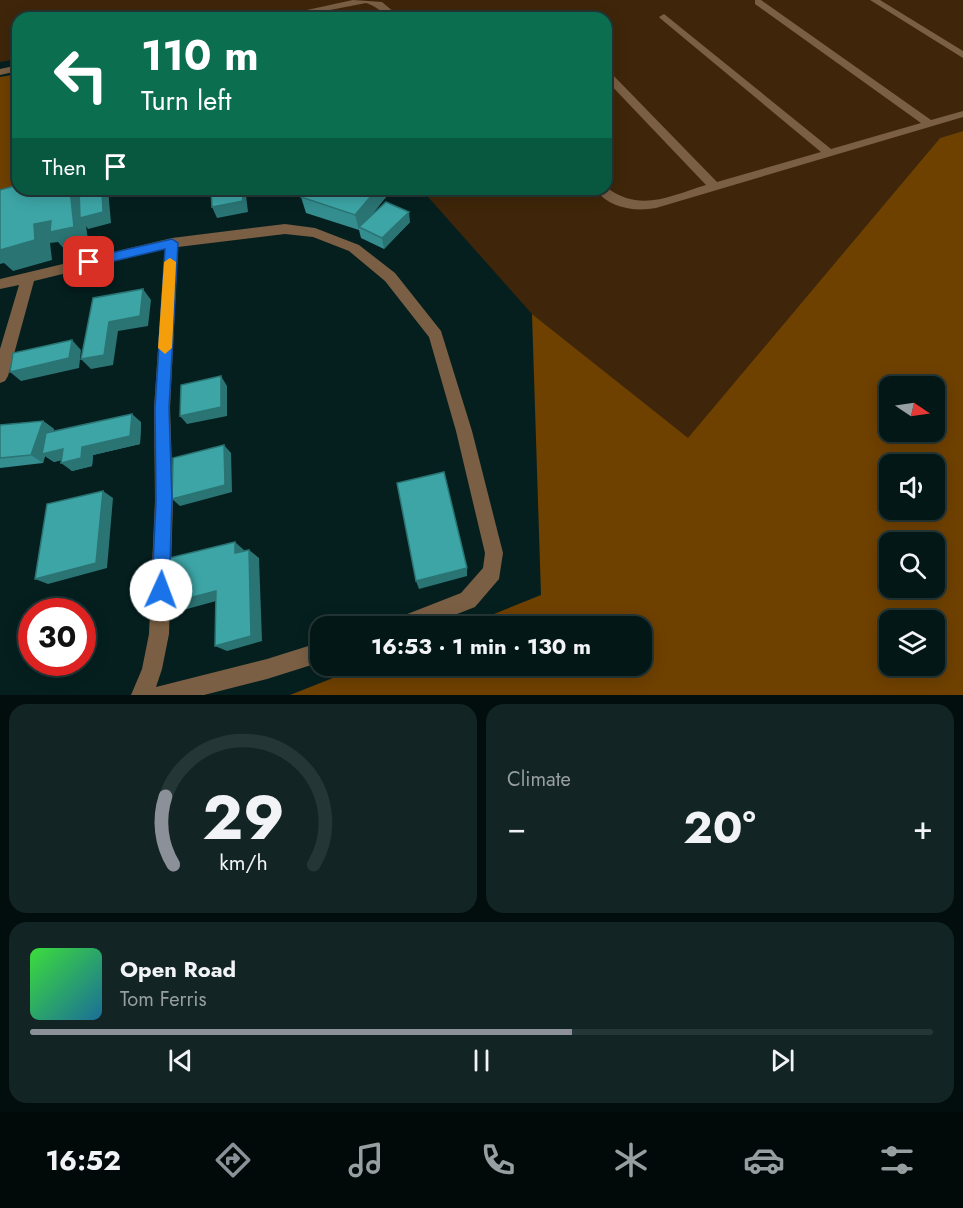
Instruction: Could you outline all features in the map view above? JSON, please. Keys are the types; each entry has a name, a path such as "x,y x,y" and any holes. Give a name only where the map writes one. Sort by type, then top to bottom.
{"street":[{"path":"305,12 366,0 379,4 389,12"},
{"path":"874,0 963,55"},
{"path":"758,2 930,124"},
{"path":"664,16 829,153"},
{"path":"612,80 715,187"},
{"path":"608,195 615,201 629,206 642,207 963,114"},
{"path":"0,284 172,243 285,229 315,234 354,248 390,277 436,336 464,430 494,553 492,572 468,600 427,616"},
{"path":"142,695 152,669 159,634 164,500 162,408 172,243"},
{"path":"0,376 28,277"},
{"path":"161,695 267,669 310,655"}],"shaded area":[{"path":"0,0 963,0 963,131 940,138 688,439 532,314 426,195 612,195 612,12 12,12 12,60 0,62"},
{"path":"12,75 13,195 0,199 0,77"},
{"path":"963,131 963,695 290,695 338,676 652,676 652,616 489,616 541,595 532,314 688,438 940,138"}],"building":[{"path":"12,187 12,195 71,195 74,227 50,232 51,221 34,224 35,240 0,250 0,190"},
{"path":"79,195 102,195 103,212 80,218"},
{"path":"211,195 242,195 243,201 212,207"},
{"path":"303,195 372,195 355,215 301,197"},
{"path":"386,202 409,212 382,238 359,227"},
{"path":"143,289 140,316 109,322 104,355 81,359 93,298"},
{"path":"72,340 69,358 10,372 13,353"},
{"path":"221,376 221,407 180,416 181,385"},
{"path":"132,414 130,436 82,447 81,458 61,463 63,449 42,454 46,433"},
{"path":"43,421 31,455 0,458 0,425"},
{"path":"224,445 225,485 172,499 173,458"},
{"path":"444,472 467,568 416,581 397,483"},
{"path":"103,491 96,563 35,579 47,504"},
{"path":"235,542 235,553 249,550 251,636 215,646 216,591 162,605 165,559"}],"slow traffic":[{"path":"165,348 170,262"}],"route":[{"path":"89,262 172,243 162,408 164,500 161,590"}]}
